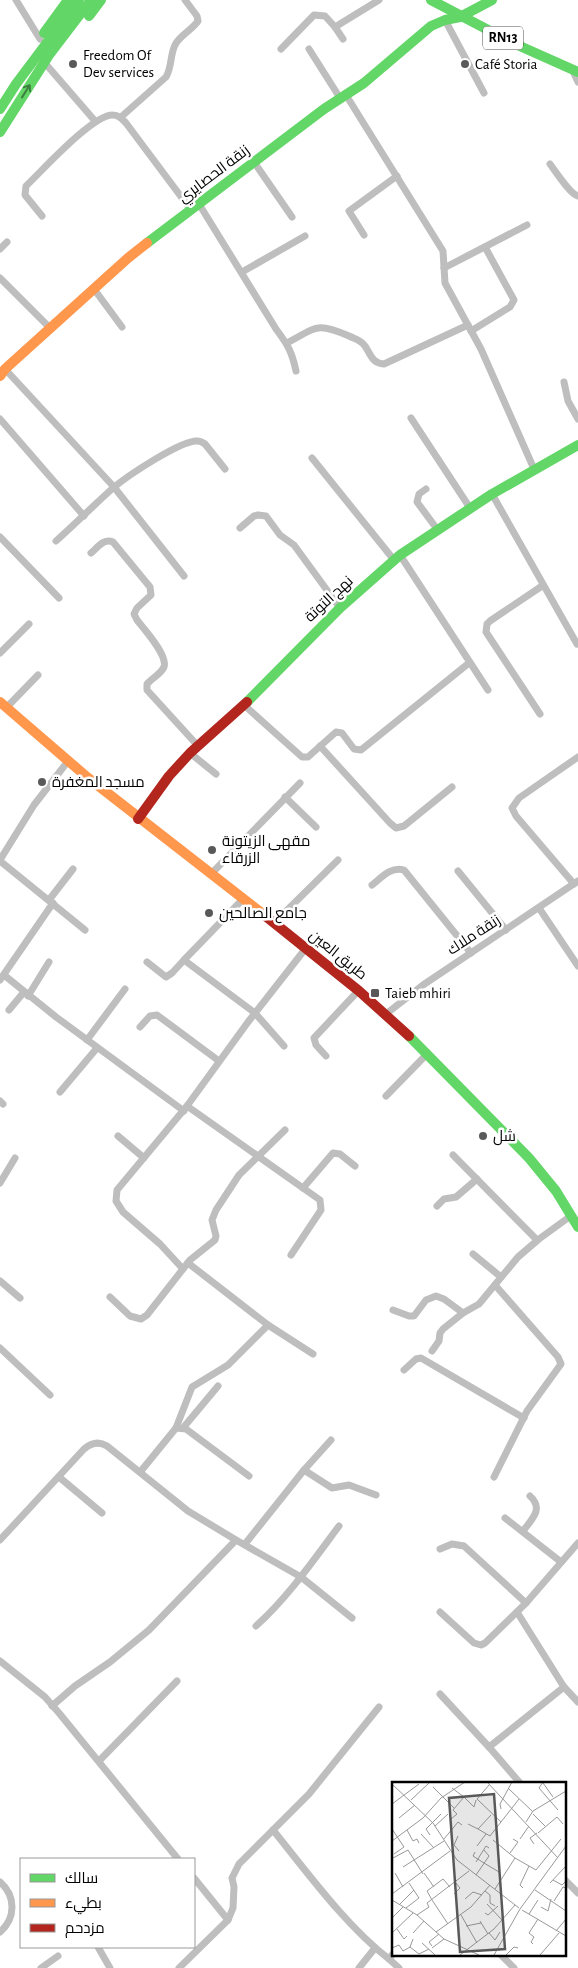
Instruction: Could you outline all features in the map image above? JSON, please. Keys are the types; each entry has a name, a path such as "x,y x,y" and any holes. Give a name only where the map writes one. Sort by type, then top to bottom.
{"main road":[{"path":"16,84 40,39 68,0"},
{"path":"0,109 16,84 79,0"},
{"path":"0,132 44,62 91,0"},
{"path":"44,62 60,52 101,0"},
{"name":"RN13","path":"431,0 460,17 513,43 575,70"},
{"name":"زنقة الحصايري","path":"2,371 128,258 254,162 364,83 431,26 445,20 460,17 492,0"},
{"name":"نهج التوتة","path":"138,819 169,776 190,754 244,705 340,608 397,558 492,494 578,445"},
{"name":"طريق العين","path":"3,705 138,819 306,948 386,1014 536,1165 551,1184 578,1227"}],"street":[{"path":"16,0 40,39"},
{"path":"120,117 166,77 176,42 191,30 198,21 197,16 185,0"},
{"path":"335,27 379,0"},
{"path":"281,49 314,15 325,16 343,39"},
{"path":"445,20 484,93"},
{"path":"308,49 397,176 443,251 446,283 486,359 534,469"},
{"path":"44,62 95,121"},
{"path":"575,70 578,82"},
{"path":"42,216 25,195 26,186 95,121 105,116 114,115 120,117 195,207 242,272 276,329 288,343 296,371"},
{"path":"254,162 292,217"},
{"path":"550,164 569,192 578,196"},
{"path":"364,235 349,211 397,176"},
{"path":"444,268 527,225"},
{"path":"242,272 305,236"},
{"path":"0,249 7,242"},
{"path":"288,343 316,328 324,327 360,341 372,359 379,364 384,364 470,328 510,308 514,300 485,247"},
{"path":"0,278 51,329"},
{"path":"94,289 122,327"},
{"path":"2,371 114,487 184,576"},
{"path":"564,382 568,401 578,418"},
{"path":"0,418 84,516"},
{"path":"411,418 470,508"},
{"path":"56,541 114,487 159,457 182,445 197,440 205,444 225,469"},
{"path":"312,458 397,558 488,690"},
{"path":"426,489 418,494 417,502 437,530"},
{"path":"492,494 576,644"},
{"path":"240,528 258,514 266,516 280,535 294,546 340,608"},
{"path":"0,537 59,598"},
{"path":"92,553 103,542 113,542 150,587 151,595 137,608 134,614 136,620 160,651 165,662 160,673 147,684 147,690 198,746"},
{"path":"540,714 486,632 486,627 490,621 542,586"},
{"path":"0,653 29,624"},
{"path":"244,705 302,758 308,757 331,734 338,731 342,733 354,749 361,750 469,663"},
{"path":"3,705 38,676"},
{"path":"320,746 396,828 404,826 452,787"},
{"path":"190,754 216,774"},
{"path":"576,882 516,816 512,808 519,798 578,756"},
{"path":"68,761 34,805 0,860 85,930"},
{"path":"211,874 300,782"},
{"path":"286,796 316,827"},
{"path":"274,923 338,860"},
{"path":"372,885 392,870 397,868 404,870 471,953"},
{"path":"73,869 2,977 97,1048 320,1200 322,1207 291,1255"},
{"path":"458,871 506,930"},
{"name":"زنقة ملاك","path":"386,1014 422,984 576,882"},
{"path":"147,962 166,977 243,899"},
{"path":"539,908 578,966"},
{"path":"306,948 219,1061 185,1109 117,1190 116,1201 123,1212 185,1266 268,1325 313,1354"},
{"path":"184,960 255,1014 284,1046"},
{"path":"9,1010 26,994 49,962"},
{"path":"87,1040 125,989"},
{"path":"326,1056 316,1045 314,1038 359,990"},
{"path":"140,1027 150,1016 157,1015 219,1061"},
{"path":"60,1092 97,1048"},
{"path":"386,1096 427,1054"},
{"path":"110,1297 130,1316 141,1319 147,1315 185,1266 215,1240 216,1236 212,1220 216,1210 240,1175 285,1130"},
{"path":"118,1136 144,1158"},
{"path":"303,1188 333,1153 340,1154 355,1166"},
{"path":"453,1155 537,1240"},
{"path":"0,1183 15,1158"},
{"path":"437,1206 444,1199 456,1197 477,1179"},
{"path":"432,1351 439,1341 441,1331 462,1313 479,1304 518,1257 537,1240 572,1215"},
{"path":"473,1254 501,1277"},
{"path":"0,1281 20,1298"},
{"path":"494,1477 524,1418 546,1383 560,1366 560,1362 496,1285"},
{"path":"393,1310 414,1316 426,1300 436,1296 444,1299 462,1313"},
{"path":"180,1428 192,1386 228,1365 268,1325"},
{"path":"0,1348 50,1395"},
{"path":"404,1370 416,1358 424,1359 524,1418"},
{"path":"141,1471 218,1386"},
{"path":"180,1428 249,1476"},
{"path":"245,1544 304,1470 331,1440"},
{"path":"0,1540 84,1449 90,1444 98,1443 107,1446 141,1471 188,1511 302,1577 352,1618"},
{"path":"304,1470 332,1488 349,1485 376,1495"},
{"path":"58,1477 102,1513"},
{"path":"523,1531 537,1511 536,1502 530,1496"},
{"path":"505,1518 561,1562"},
{"path":"256,1626 271,1613 302,1577 339,1526"},
{"path":"52,1706 75,1686 110,1662 149,1630 236,1540"},
{"path":"440,1612 474,1643 481,1645 485,1643 526,1603 578,1543"},
{"path":"440,1549 452,1544 464,1546 526,1603"},
{"path":"517,1612 564,1687 578,1702"},
{"path":"0,1661 52,1706 177,1858"},
{"path":"98,1761 177,1681"},
{"path":"489,1747 564,1687"},
{"path":"440,1694 519,1782"},
{"path":"179,1968 228,1920 233,1908 234,1888 232,1878 239,1864 309,1794 379,1707"},
{"path":"273,1830 326,1895 375,1948 391,1956 399,1968"},
{"path":"195,1879 228,1920"},
{"path":"566,1881 578,1893"},
{"path":"0,1882 12,1900 13,1910 6,1927 0,1932"},
{"path":"99,1948 110,1968"},
{"path":"358,1968 375,1948"},
{"path":"41,1968 58,1956"},
{"path":"502,1956 514,1968"}],"traffic: fast":[{"path":"44,33 68,0"},
{"path":"0,109 16,84 79,0"},
{"path":"0,132 49,55 91,0"},
{"path":"89,16 101,0"},
{"path":"431,0 513,43 578,72"},
{"path":"147,243 324,109 364,83 431,26 445,20 460,17 492,0"},
{"path":"247,702 340,608 400,555 492,494 578,445"},
{"path":"409,1036 529,1158 556,1191 578,1227"}],"traffic: slow":[{"path":"0,376 5,369 147,243"},
{"path":"0,702 87,777 263,914"}],"traffic: jam":[{"path":"138,819 169,776 190,753 247,702"},
{"path":"263,914 359,991 409,1036"}],"place":[{"name":"Freedom Of Dev services","path":"73,64"},
{"name":"Café Storia","path":"465,64"},
{"name":"مسجد المغفرة","path":"42,782"},
{"name":"مقهى الزيتونة الزرقاء","path":"212,850"},
{"name":"جامع الصالحين","path":"209,913"},
{"name":"Taieb mhiri","path":"375,993"},
{"name":"شل","path":"483,1136"}]}
